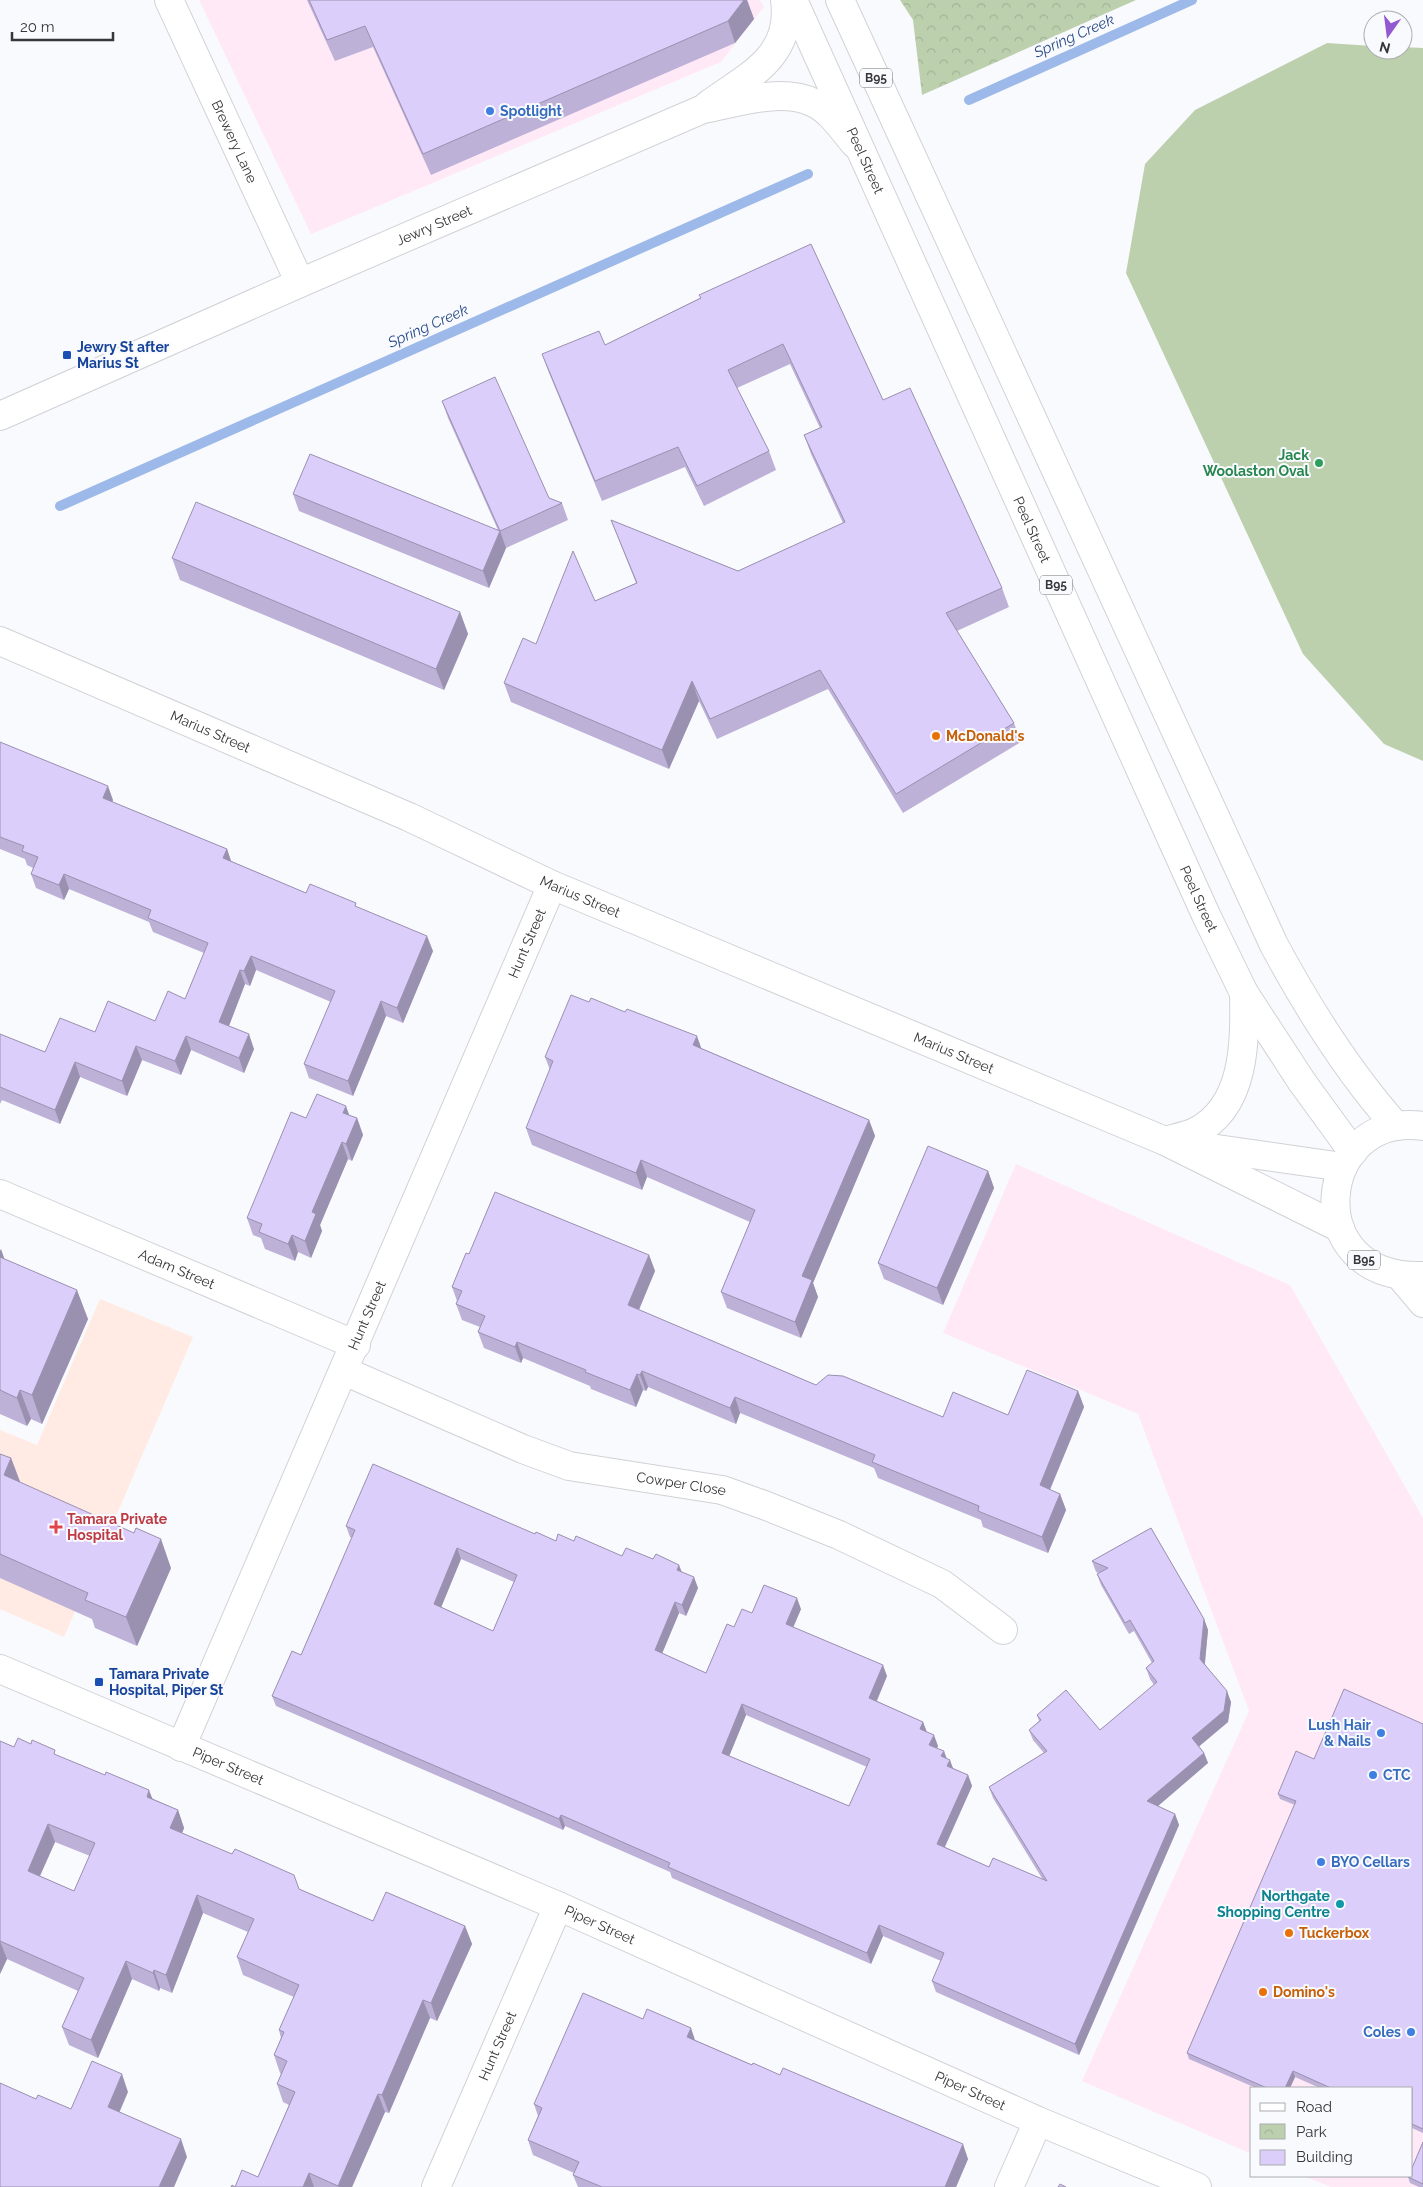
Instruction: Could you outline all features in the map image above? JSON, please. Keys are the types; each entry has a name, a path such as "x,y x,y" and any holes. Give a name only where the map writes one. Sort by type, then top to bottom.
{"street":[{"name":"Brewery Lane","path":"169,0 300,283"},
{"path":"703,109 766,62 778,49 786,29 785,0"},
{"name":"Peel Street","path":"793,0 1206,916 1244,993 1302,1082 1348,1159"},
{"name":"B95","path":"840,0 1274,945 1335,1049 1365,1091 1396,1126"},
{"name":"Jewry Street","path":"0,416 300,283 703,109 770,97 794,97 815,103 832,117 860,150"},
{"name":"Marius Street","path":"0,641 409,817 552,885 1166,1141 1340,1228"},
{"name":"Hunt Street","path":"181,1747 356,1345 552,885"},
{"path":"1166,1141 1195,1132 1216,1117 1230,1096 1240,1068 1245,1037 1244,993"},
{"path":"1348,1159 1363,1141 1378,1132 1396,1126 1423,1126"},
{"name":"Marius Street","path":"1166,1141 1348,1159"},
{"name":"B95","path":"1348,1159 1336,1187 1335,1207 1340,1228 1347,1243 1371,1266 1412,1277 1423,1303"},
{"name":"Adam Street","path":"0,1194 356,1345"},
{"name":"Cowper Close","path":"344,1372 523,1450 569,1466 722,1490 764,1505 839,1535 942,1584 1003,1630"},
{"name":"Piper Street","path":"0,1668 181,1747 558,1906 1038,2121 1197,2187"},
{"name":"Hunt Street","path":"436,2187 558,1906"},
{"path":"1009,2187 1038,2121"}],"shaded area":[{"path":"199,0 760,0 764,7 721,62 311,234"},
{"name":"Northgate Shopping Centre","path":"1016,1164 1290,1285 1423,1518 1423,2187 1331,2187 1306,2177 1413,2177 1413,2087 1250,2087 1250,2153 1082,2081 1249,1711 1138,1414 943,1333"},
{"name":"Tamara Private Hospital","path":"100,1299 193,1337 64,1637 0,1609 0,1430 37,1445"}],"green space":[{"path":"900,0 1136,0 922,95 913,20"},
{"name":"Jack Woolaston Oval","path":"1327,43 1363,45 1363,60 1413,60 1413,48 1423,48 1423,761 1384,744 1303,654 1126,273 1145,164 1195,110"}],"building":[{"name":"Spotlight","path":"309,0 744,0 728,21 423,154 365,26 327,40"},
{"path":"811,244 883,400 910,388 1002,588 946,613 1014,723 896,794 820,670 710,719 692,681 662,750 504,683 523,638 536,644 573,551 595,601 637,583 611,520 738,571 845,522 804,435 822,427 783,344 728,370 769,451 697,486 678,447 595,481 542,354 599,331 605,345 701,298 699,295"},
{"path":"495,377 549,498 562,503 500,531 442,401"},
{"path":"310,454 500,531 483,571 293,494"},
{"path":"196,502 460,612 436,669 172,558"},
{"path":"0,742 108,786 103,798 227,849 223,858 306,893 310,884 356,903 355,906 427,936 397,1008 381,1001 348,1081 304,1064 335,991 251,956 244,971 240,970 219,1022 249,1034 239,1058 186,1036 175,1061 136,1046 122,1081 75,1062 55,1110 0,1087 0,1034 45,1052 60,1018 95,1032 108,1001 155,1021 168,991 185,999 208,943 148,918 151,910 64,874 59,885 31,874 38,857 22,851 24,846 0,837"},
{"path":"571,995 589,1002 591,998 625,1012 627,1009 697,1036 693,1045 869,1120 802,1276 812,1280 795,1322 721,1292 755,1210 641,1160 636,1173 526,1128 553,1061 545,1057"},
{"path":"317,1094 346,1106 343,1113 357,1118 346,1144 342,1142 312,1212 316,1214 305,1241 292,1235 288,1244 259,1232 262,1224 247,1218 291,1112 306,1118"},
{"path":"928,1146 988,1171 937,1288 878,1263"},
{"path":"495,1192 649,1255 628,1305 816,1385 828,1375 843,1376 943,1417 953,1392 1008,1415 1027,1370 1078,1391 1040,1485 1060,1494 1042,1537 978,1511 979,1506 872,1462 875,1455 735,1397 730,1408 642,1371 640,1375 637,1374 630,1390 517,1342 515,1347 478,1332 485,1316 456,1304 462,1291 452,1287 466,1253 469,1254"},
{"path":"0,1257 77,1290 32,1395 20,1390 17,1398 0,1390"},
{"path":"0,1454 11,1458 4,1475 134,1533 136,1528 161,1539 126,1617 85,1600 88,1593 0,1554"},
{"path":"373,1464 535,1534 536,1532 556,1541 558,1534 574,1541 576,1536 622,1556 626,1548 653,1559 656,1554 679,1565 677,1570 694,1577 682,1605 675,1602 655,1650 706,1673 727,1624 734,1627 742,1609 752,1613 764,1585 797,1598 786,1624 883,1665 869,1698 923,1722 920,1729 934,1735 929,1745 944,1751 941,1756 950,1760 947,1766 968,1775 937,1844 989,1867 993,1858 1047,1881 989,1787 1047,1751 1029,1730 1041,1720 1037,1715 1066,1690 1100,1730 1157,1682 1146,1668 1154,1661 1130,1620 1125,1623 1097,1574 1108,1568 1092,1561 1151,1528 1204,1619 1200,1659 1227,1691 1224,1711 1192,1738 1204,1753 1147,1801 1175,1814 1075,2044 932,1981 944,1953 879,1925 867,1953 668,1867 670,1863 561,1815 559,1819 272,1696 292,1651 301,1655 355,1530 346,1526","holes":["457,1548 517,1575 493,1631 434,1604","742,1704 870,1759 849,1806 722,1753"]},
{"name":"Northgate Shopping Centre","path":"1344,1689 1423,1724 1423,2129 1413,2124 1413,2087 1329,2087 1293,2071 1285,2087 1265,2087 1187,2053 1296,1801 1278,1794 1296,1751 1314,1759"},
{"path":"18,1738 31,1744 32,1740 55,1750 54,1754 105,1775 106,1772 149,1790 147,1797 178,1810 170,1828 232,1854 235,1849 294,1875 299,1889 373,1921 386,1892 465,1926 431,2003 423,2000 382,2095 378,2094 338,2186 309,2173 303,2187 235,2187 242,2170 258,2177 295,2092 277,2084 287,2061 274,2055 284,2032 279,2030 299,1985 237,1957 254,1919 197,1895 166,1975 154,1970 153,1973 126,1961 91,2040 62,2027 84,1978 0,1941 0,1741 14,1747","holes":["48,1824 95,1843 74,1891 28,1871"]},
{"path":"583,1993 643,2019 647,2009 691,2028 687,2037 752,2065 753,2063 780,2075 783,2068 963,2144 945,2187 602,2187 573,2175 579,2162 528,2140 542,2108 534,2104"},
{"path":"92,2061 122,2074 108,2107 181,2139 159,2187 0,2187 0,2083 36,2099 38,2095 71,2109"},
{"path":"1423,2142 1423,2184 1408,2177 1413,2177 1413,2166"}],"waterway":[{"name":"Spring Creek","path":"969,100 1192,0"},
{"name":"Spring Creek","path":"60,506 808,174"}],"place":[{"name":"Spotlight","path":"490,111"},
{"name":"Jewry St after Marius St","path":"67,355"},
{"name":"Jack Woolaston Oval","path":"1319,463"},
{"name":"McDonald's","path":"936,736"},
{"name":"Tamara Private Hospital","path":"56,1527"},
{"name":"Tamara Private Hospital, Piper St","path":"99,1682"},
{"name":"Lush Hair & Nails","path":"1381,1733"},
{"name":"CTC","path":"1373,1775"},
{"name":"BYO Cellars","path":"1321,1862"},
{"name":"Northgate Shopping Centre","path":"1340,1904"},
{"name":"Tuckerbox","path":"1289,1933"},
{"name":"Domino's","path":"1263,1992"},
{"name":"Coles","path":"1411,2032"}]}
